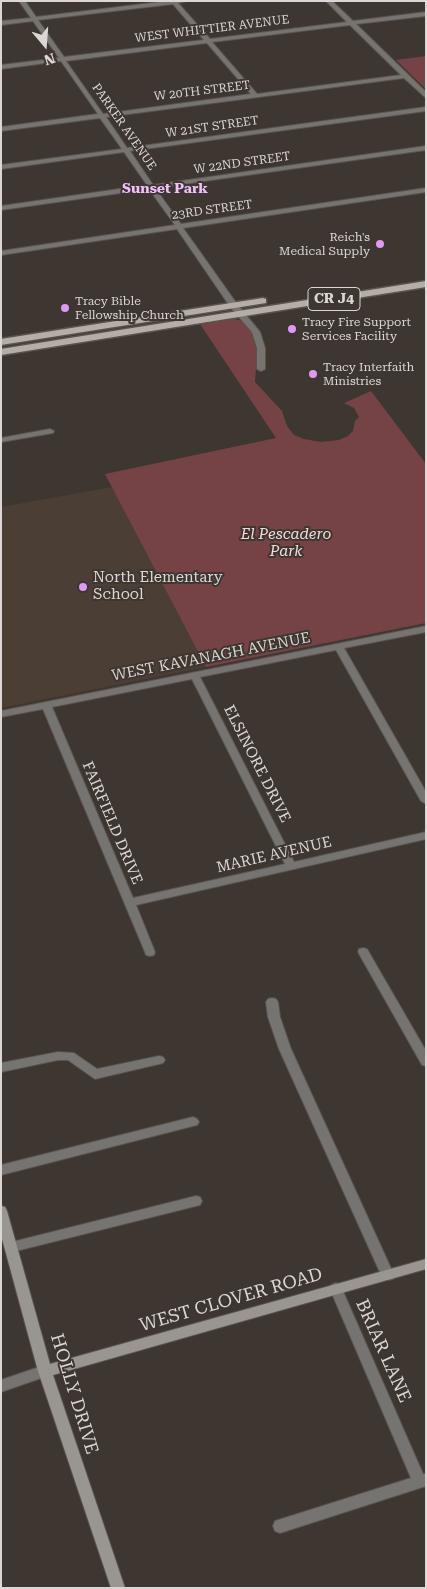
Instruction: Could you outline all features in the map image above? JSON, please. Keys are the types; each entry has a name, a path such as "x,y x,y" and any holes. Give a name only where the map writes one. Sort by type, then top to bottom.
{"main road":[{"name":"CR J4","path":"1,342 426,276"},
{"name":"CR J4","path":"1,352 426,284"}],"street":[{"name":"PARKER AVENUE","path":"22,1 234,306 242,313 256,332 261,348 260,369"},
{"path":"1,23 184,1"},
{"path":"328,1 426,96"},
{"path":"174,2 256,96"},
{"name":"WEST WHITTIER AVENUE","path":"1,67 426,14"},
{"name":"W 20TH STREET","path":"1,129 406,76"},
{"name":"W 21ST STREET","path":"1,167 426,109"},
{"name":"W 22ND STREET","path":"1,208 426,148"},
{"name":"23RD STREET","path":"1,253 426,190"},
{"path":"1,440 50,431"},
{"name":"WEST KAVANAGH AVENUE","path":"1,714 426,629"},
{"path":"339,647 426,801"},
{"name":"ELSINORE DRIVE","path":"195,676 291,866"},
{"name":"FAIRFIELD DRIVE","path":"46,705 150,952"},
{"name":"MARIE AVENUE","path":"129,903 426,835"},
{"path":"363,952 426,1062"},
{"path":"272,1002 274,1017 285,1049 388,1274"},
{"path":"1,1068 58,1056 70,1056 95,1074 159,1060"},
{"path":"1,1170 193,1122"},
{"path":"12,1248 196,1201"},
{"name":"HOLLY DRIVE","path":"1,1211 45,1371 118,1588"},
{"name":"WEST CLOVER ROAD","path":"45,1371 426,1264"},
{"name":"BRIAR LANE","path":"336,1289 423,1481"},
{"path":"1,1386 45,1371"},
{"path":"280,1526 423,1481"}],"shaded area":[{"name":"North Elementary School","path":"112,487 206,667 1,708 1,507"}],"green space":[{"path":"426,56 426,89 396,60"},
{"name":"El Pescadero Park","path":"233,319 245,321 253,333 257,353 255,382 282,411 287,426 294,435 321,442 339,440 348,436 353,431 355,421 359,417 354,408 344,403 371,391 426,464 426,623 206,667 105,474 276,438 200,324"}],"place":[{"name":"Reich's Medical Supply","path":"380,244"},
{"name":"Tracy Bible Fellowship Church","path":"65,308"},
{"name":"Tracy Fire Support Services Facility","path":"292,329"},
{"name":"Tracy Interfaith Ministries","path":"313,374"},
{"name":"North Elementary School","path":"83,587"}],"district":[{"name":"Sunset Park","path":"165,189"}]}
